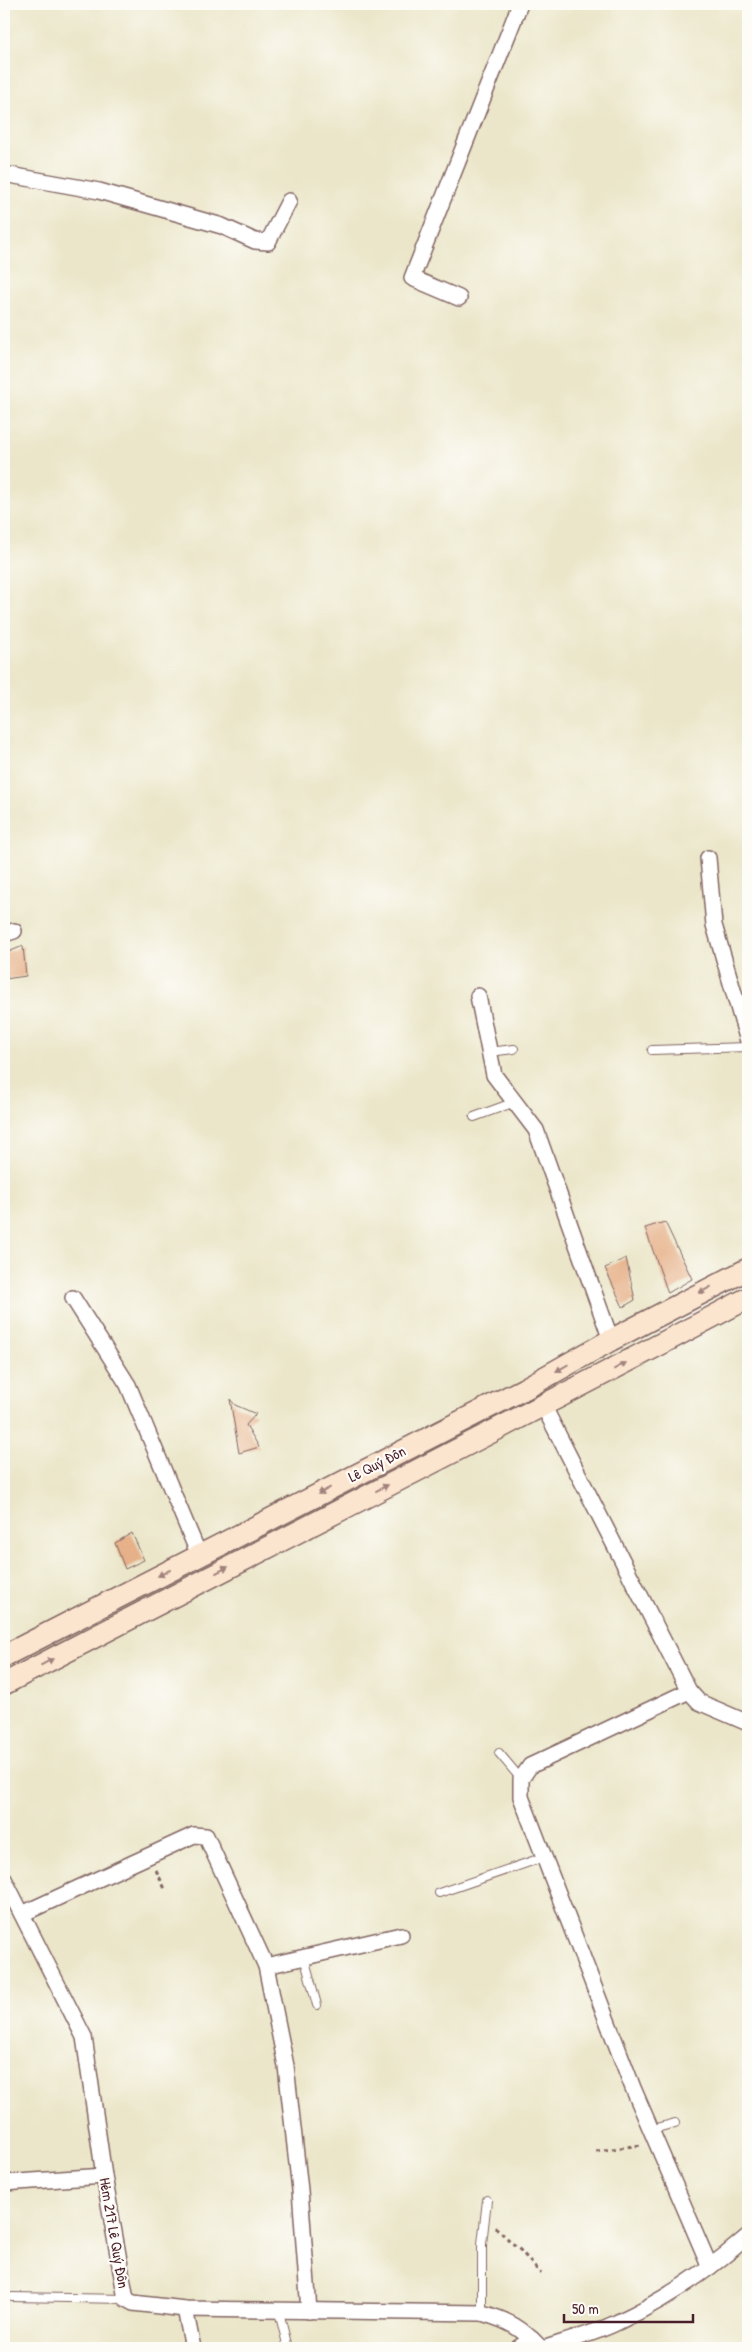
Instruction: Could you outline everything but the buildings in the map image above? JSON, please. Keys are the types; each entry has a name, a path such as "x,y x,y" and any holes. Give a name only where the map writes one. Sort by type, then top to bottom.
{"main road":[{"name":"Lê Quý Đôn","path":"4,1656 524,1389 611,1340 748,1269"},
{"name":"Lê Quý Đôn","path":"4,1684 356,1501 544,1407 748,1298"},
{"path":"345,1480 356,1501"}],"street":[{"path":"459,298 412,278 520,4"},
{"path":"4,174 99,191 222,226 255,241 268,242 289,201"},
{"path":"708,858 714,925 748,1041"},
{"path":"478,996 494,1075 536,1130 611,1340"},
{"path":"73,1298 128,1385 199,1555"},
{"path":"544,1407 689,1692 699,1702 748,1723"},
{"path":"689,1692 530,1766 521,1779 522,1797 652,2137 710,2267"},
{"path":"22,1914 194,1835 206,1836 266,1966 286,2066 300,2190 309,2310"},
{"name":"Hẻm 217 Lê Quý Đôn","path":"4,1879 84,2037 104,2176 126,2299 134,2303 185,2309 279,2312 309,2310 482,2313 514,2324 537,2344"},
{"path":"266,1966 401,1935"},
{"path":"4,2183 104,2176"},
{"path":"546,2348 617,2323 673,2292 710,2267 748,2236"},
{"path":"185,2309 193,2348"},
{"path":"518,2348 537,2344"}],"lane":[{"path":"652,1050 748,1047"},
{"path":"489,1052 514,1049"},
{"path":"474,1117 515,1102"},
{"path":"499,1753 521,1779"},
{"path":"439,1893 544,1857"},
{"path":"304,1957 317,2005"},
{"path":"652,2137 675,2123"},
{"path":"482,2313 482,2244 487,2200"},
{"path":"12,2297 126,2299"},
{"path":"279,2312 288,2348"}],"path":[{"path":"149,1856 166,1891"},
{"path":"596,2151 652,2137"},
{"path":"484,2220 503,2233 541,2274"}]}
